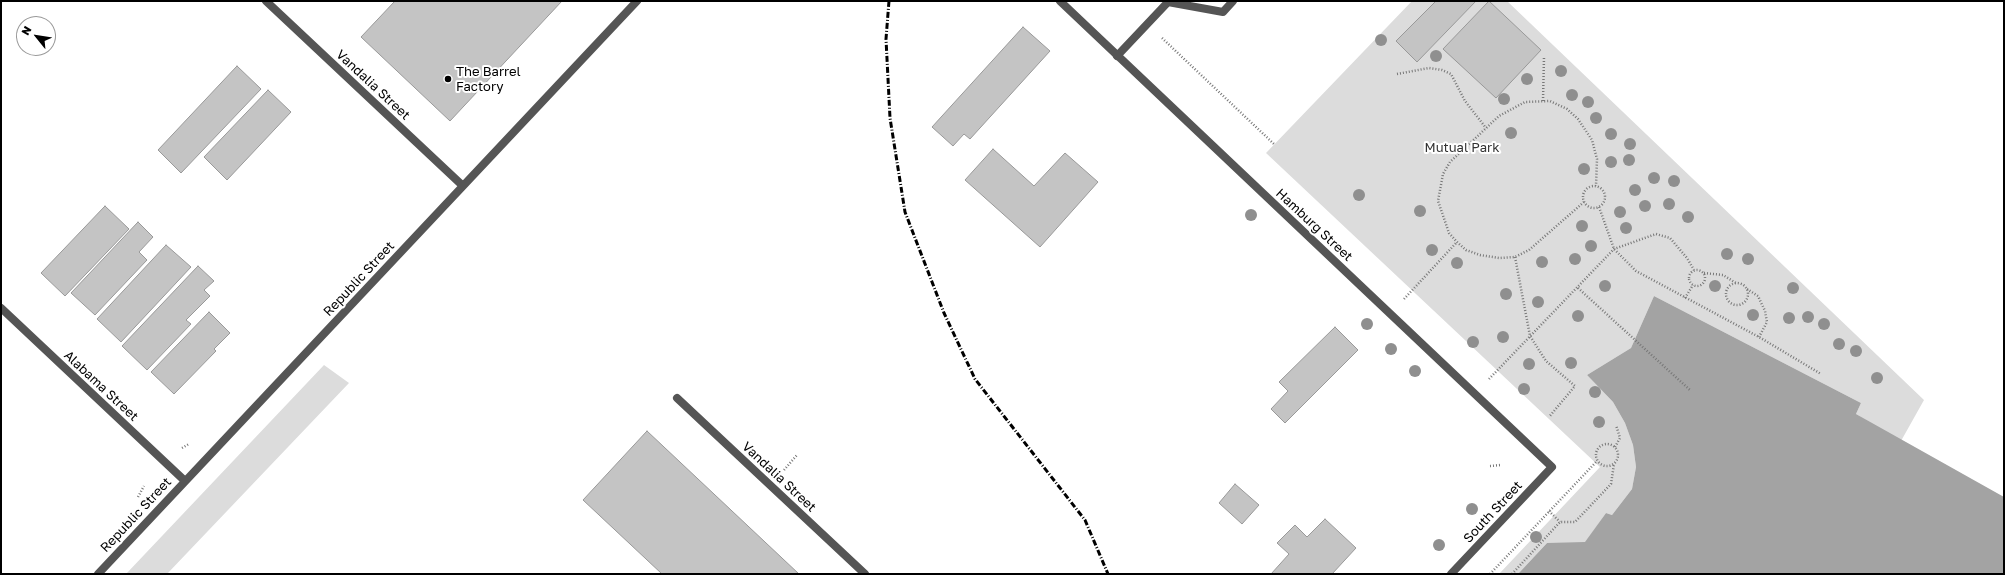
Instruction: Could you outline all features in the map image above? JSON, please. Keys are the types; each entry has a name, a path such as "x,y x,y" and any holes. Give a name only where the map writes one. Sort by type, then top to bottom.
{"street":[{"name":"Vandalia Street","path":"266,1 463,186"},
{"name":"Republic Street","path":"98,574 637,1"},
{"name":"Hamburg Street","path":"1060,1 1552,467"},
{"path":"1117,56 1168,2 1223,12 1233,1"},
{"name":"Alabama Street","path":"1,308 185,481"},
{"name":"Vandalia Street","path":"677,398 865,574"},
{"name":"South Street","path":"1451,574 1552,467"}],"path":[{"path":"1147,24 1275,145"},
{"path":"1543,101 1544,56"},
{"path":"1397,74 1428,68 1442,70 1452,74 1465,101 1486,128"},
{"path":"1584,202 1592,208 1599,207 1604,202 1605,197 1601,188 1596,186 1587,188 1584,192 1584,202 1529,250 1515,257 1499,258 1480,255 1466,250 1457,242 1449,233 1438,201 1443,174 1450,162 1499,116 1525,102 1550,101 1567,109 1585,128 1592,140 1597,160 1596,186"},
{"path":"1599,207 1614,249 1636,271 1759,337 1821,374"},
{"path":"1499,369 1614,249 1656,234 1670,238 1687,258 1694,270"},
{"path":"1413,289 1457,242"},
{"path":"1515,257 1530,336 1546,361 1575,386 1549,417"},
{"path":"1704,273 1705,278 1703,283 1698,286 1693,285 1689,280 1689,274 1694,270 1699,270 1704,273 1723,275 1736,283 1742,284 1758,296 1765,311 1767,322 1759,337"},
{"path":"1736,283 1730,286 1726,292 1728,299 1732,304 1739,305 1745,302 1748,296 1747,289"},
{"path":"1685,298 1693,285"},
{"path":"1578,288 1691,391"},
{"path":"1615,447 1620,438 1616,425"},
{"path":"1512,574 1560,522 1575,522 1611,484 1614,464 1618,459 1618,453 1615,447 1606,443 1598,447 1595,452 1597,461 1605,466 1614,464"},
{"path":"182,448 189,444"},
{"path":"785,470 797,455"},
{"path":"1490,574 1597,461"},
{"path":"1490,466 1501,465"},
{"path":"138,497 144,486"},
{"path":"1550,511 1560,522"}],"green space":[{"name":"Mutual Park","path":"1412,1 1507,1 1924,400 1901,441 1856,414 1861,403 1654,296 1631,348 1587,375 1613,402 1625,423 1633,445 1636,467 1632,489 1612,515 1606,513 1585,543 1547,543 1518,574 1499,574 1600,467 1266,153"},
{"path":"324,365 349,383 167,574 126,574"}],"shaded area":[{"path":"1654,296 1861,403 1856,414 2004,497 2004,574 1518,574 1547,543 1585,542 1606,513 1612,515 1632,489 1636,467 1633,445 1625,423 1613,402 1587,375 1631,348"}],"building":[{"name":"The Barrel Factory","path":"395,1 562,1 450,121 361,37"},
{"path":"1436,1 1476,1 1417,62 1396,41"},
{"path":"1489,1 1541,50 1496,98 1443,49"},
{"path":"1023,27 1050,51 970,139 964,134 953,146 932,127"},
{"path":"237,66 261,89 181,173 158,150"},
{"path":"268,90 291,112 227,180 204,157"},
{"path":"993,149 1034,186 1065,153 1098,182 1040,247 965,180"},
{"path":"105,206 129,229 65,296 41,273"},
{"path":"138,222 153,237 139,252 147,260 95,315 71,293"},
{"path":"166,245 191,267 121,342 97,319"},
{"path":"198,266 214,281 204,290 210,296 186,320 191,324 147,370 122,346"},
{"path":"209,312 230,333 214,349 216,351 174,394 151,372"},
{"path":"1335,327 1358,350 1285,423 1271,409 1288,391 1279,382"},
{"path":"647,431 799,574 662,574 583,500"},
{"path":"1235,484 1259,505 1242,524 1219,503"},
{"path":"1325,519 1356,548 1332,574 1271,574 1289,554 1277,543 1295,525 1307,537"}],"railway":[{"path":"889,1 886,39 890,118 905,212 944,313 975,379 1085,520 1108,574"}],"place":[{"name":"The Barrel Factory","path":"448,79"}]}
